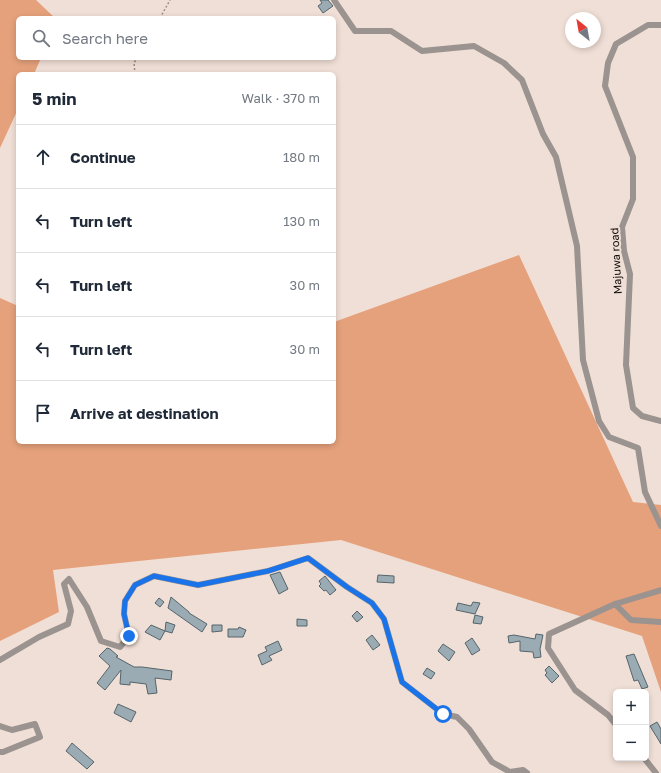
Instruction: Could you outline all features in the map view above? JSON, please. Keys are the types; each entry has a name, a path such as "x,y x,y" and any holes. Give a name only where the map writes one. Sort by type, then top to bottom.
{"street":[{"path":"334,0 355,31 391,31 422,50 474,46 504,63 522,80 544,134 556,157 577,246 583,360 599,421 609,437 638,448 645,492 661,526"},
{"name":"Majuwa road","path":"661,25 648,25 616,44 608,63 605,86 633,157 633,198 622,227 624,251 630,274 626,365 634,408 642,416 661,421"},
{"path":"0,660 39,637 68,624 71,611 64,584 69,579 87,607 101,641 120,647 129,636 124,614 125,601 135,585 154,576 198,585 268,571 308,558 347,587 372,603 384,619 402,682 443,714 457,717 469,728 492,762 510,772 523,770 527,773"},
{"path":"613,721 608,715 575,690 548,648 549,634 615,604 661,590"},
{"path":"615,604 630,620 661,622"},
{"path":"0,726 12,730 35,724 40,737 0,752"},
{"path":"646,761 656,773"}],"path":[{"path":"161,16 170,0"},
{"path":"135,72 134,63 136,60"}],"shaded area":[{"path":"0,0 36,0 53,16 16,16 16,60 40,60 35,72 16,72 16,113 0,148"},
{"path":"519,255 633,502 661,505 661,692 642,636 341,540 53,570 59,612 0,641 0,298 16,305 16,444 336,444 336,321"}],"building":[{"path":"320,0 328,0 333,6 323,13 318,6 322,3"},
{"path":"280,572 288,589 279,594 270,575"},
{"path":"378,575 394,576 394,583 377,582"},
{"path":"325,576 336,590 330,595 326,590 324,591 319,586 321,584 319,581"},
{"path":"171,597 189,613 207,624 202,632 168,608"},
{"path":"159,598 164,602 160,607 155,603"},
{"path":"473,602 480,603 475,614 456,610 458,603 471,606"},
{"path":"357,611 363,617 357,622 352,616"},
{"path":"475,615 483,617 481,624 473,623"},
{"path":"297,619 307,620 307,626 297,626"},
{"path":"166,622 175,625 172,633 165,631"},
{"path":"151,625 165,631 160,640 145,632"},
{"path":"212,625 222,625 222,631 212,632"},
{"path":"239,627 246,630 243,637 228,637 228,629 238,629"},
{"path":"536,634 543,635 540,649 541,657 534,658 533,652 520,651 520,641 509,643 508,636 514,635 535,639"},
{"path":"372,635 380,645 373,650 366,640"},
{"path":"472,638 480,650 472,655 465,643"},
{"path":"278,641 282,650 269,656 272,660 262,665 258,655 267,651 265,647"},
{"path":"443,644 455,652 449,661 438,651"},
{"path":"107,648 118,656 116,657 134,667 172,671 171,680 155,678 157,693 148,694 146,684 130,682 130,685 120,684 121,670 105,690 97,683 110,666 99,656"},
{"path":"634,654 648,687 642,689 638,680 634,681 626,656"},
{"path":"549,666 559,676 552,683 545,675 547,673 545,670"},
{"path":"427,668 435,673 431,679 423,674"},
{"path":"118,704 136,712 131,722 114,713"},
{"path":"657,722 661,729 661,744 650,726"},
{"path":"72,743 94,762 87,769 66,751"}],"route":[{"path":"129,636 124,614 125,601 135,585 154,576 198,585 268,571 308,558 347,587 372,603 384,619 402,682 443,714"}]}
